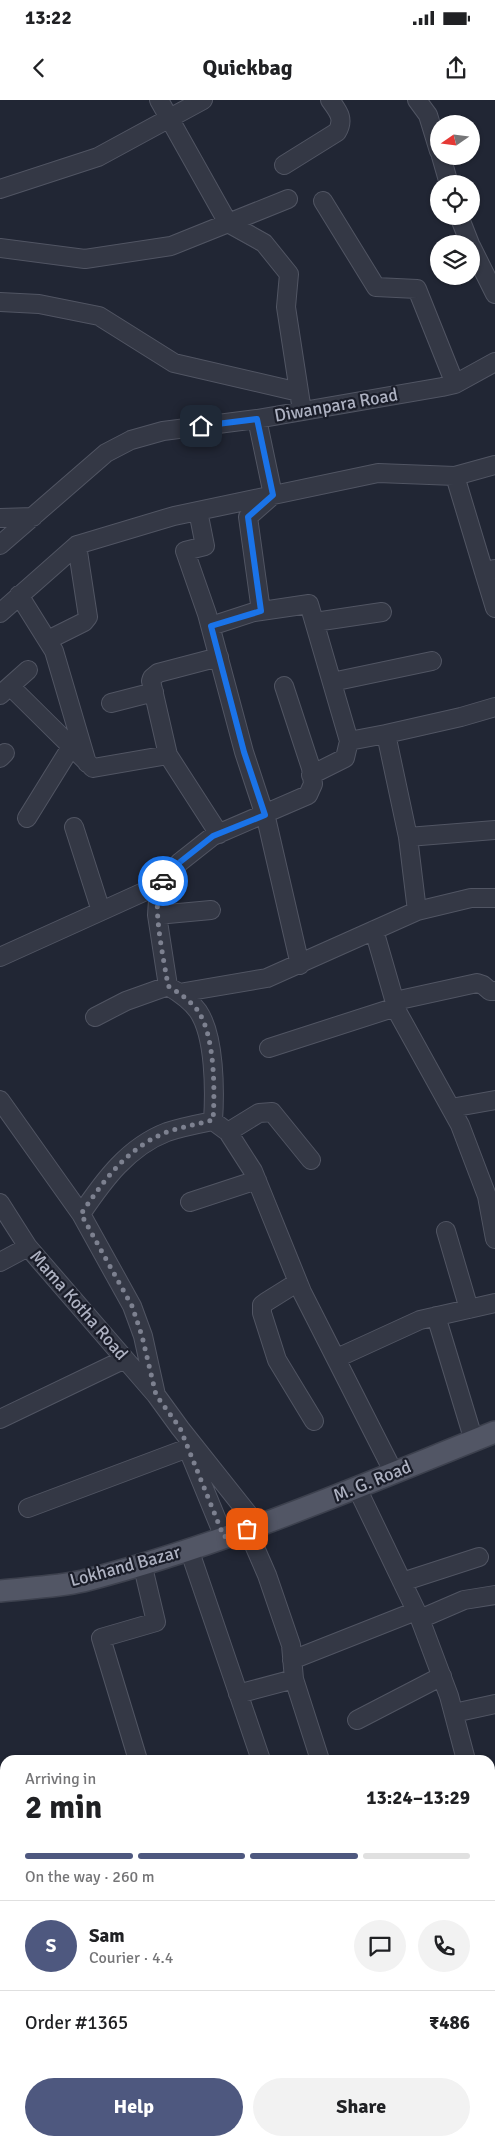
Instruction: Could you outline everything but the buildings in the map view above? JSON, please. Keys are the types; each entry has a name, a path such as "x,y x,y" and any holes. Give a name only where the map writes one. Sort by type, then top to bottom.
{"main road":[{"name":"M. G. Road","path":"252,1527 357,1488 495,1432"},
{"name":"Lokhand Bazar","path":"0,1591 81,1581 189,1549 252,1527"}],"street":[{"path":"158,100 228,223 264,243 289,274 286,307 302,411"},
{"path":"0,189 98,157 203,100"},
{"path":"284,165 337,132 341,126 342,119 330,100"},
{"path":"417,100 430,122"},
{"path":"0,248 85,259 171,246 288,199"},
{"path":"323,201 376,287 417,289 455,384"},
{"path":"480,263 495,294"},
{"path":"0,302 39,304 99,316 174,363 299,392"},
{"name":"Diwanpara Road","path":"0,545 106,453 131,440 164,431 257,419 455,384 495,362"},
{"path":"257,419 273,495"},
{"path":"0,613 77,545 174,516 378,473 455,476 495,465"},
{"path":"455,476 489,571 495,608"},
{"path":"261,611 248,517 273,495"},
{"path":"198,511 205,546 185,552 211,626 244,752 265,815 300,965"},
{"path":"0,518 33,517"},
{"path":"48,640 84,622 88,617 77,545"},
{"path":"20,595 48,640 57,661 88,766"},
{"path":"211,626 261,611 309,604 349,741 345,758 312,775"},
{"path":"315,622 382,612"},
{"path":"219,657 158,673 152,678 168,755 219,834"},
{"path":"332,682 432,661"},
{"path":"28,670 5,690 71,747 88,766 97,768 168,755"},
{"path":"0,957 159,886 180,862 213,836 308,795 313,784 312,775 284,686"},
{"path":"111,703 154,692"},
{"path":"349,741 461,717 495,706"},
{"path":"386,734 408,837 417,911"},
{"path":"28,818 71,747"},
{"path":"74,827 101,912"},
{"path":"408,837 495,830"},
{"path":"159,886 157,915 174,990 198,1010 207,1031 215,1090 213,1120"},
{"path":"96,1016 126,1001 174,990 267,978 300,965 417,911 471,898 495,898"},
{"path":"157,915 211,910"},
{"path":"374,930 395,1004 460,1125 487,1196 495,1239"},
{"path":"270,1048 395,1004 477,983 490,991 495,991"},
{"path":"0,1100 81,1214 132,1306 142,1336 156,1395"},
{"path":"451,1108 495,1100"},
{"path":"228,1132 259,1113 272,1112 311,1160"},
{"path":"213,1120 228,1132 257,1180 298,1282 394,1473"},
{"path":"81,1214 101,1184 131,1151 167,1132 213,1120"},
{"path":"190,1202 257,1180"},
{"name":"Mama Kotha Road","path":"0,1203 28,1247 156,1395 252,1527 291,1645 294,1678 318,1755"},
{"path":"446,1231 469,1309"},
{"path":"0,1262 28,1247"},
{"path":"298,1282 266,1302 262,1306 262,1313 277,1360 314,1421"},
{"path":"336,1358 411,1324 436,1316 495,1303"},
{"path":"436,1316 474,1440"},
{"path":"0,1419 125,1359"},
{"name":"Mama Kotha Road","path":"180,1428 224,1537"},
{"path":"28,1508 188,1448"},
{"path":"357,1488 418,1615 442,1676 465,1755"},
{"path":"189,1549 259,1755"},
{"path":"402,1582 478,1557"},
{"path":"136,1755 101,1638 156,1622 142,1563"},
{"path":"292,1660 464,1600 495,1595"},
{"path":"357,1720 442,1676"},
{"path":"238,1694 294,1678"},
{"path":"454,1713 495,1704"}],"way so far":[{"path":"163,881 159,886 157,915 168,986 198,1010 207,1031 215,1090 213,1120 167,1132 131,1151 101,1184 81,1214 132,1306 142,1336 156,1395 180,1428 224,1537 247,1529"}],"route":[{"path":"163,881 180,862 213,836 265,815 244,752 211,626 261,611 248,517 273,495 257,419 201,426"}]}
